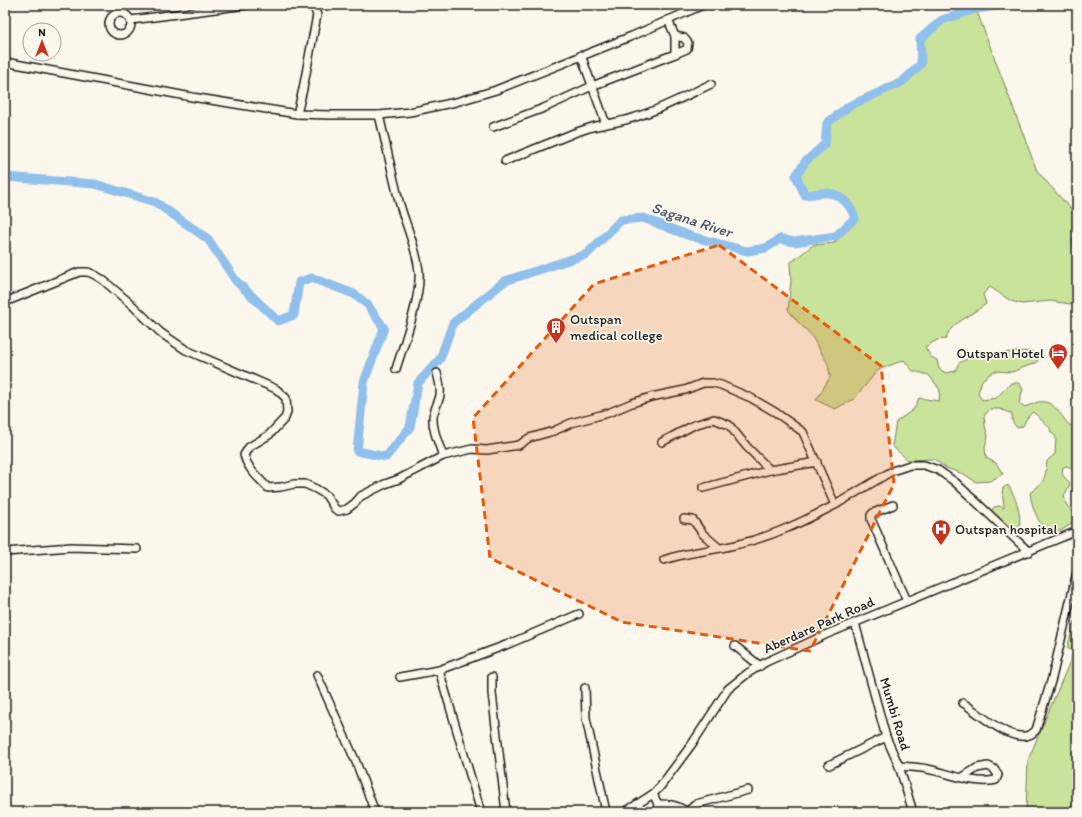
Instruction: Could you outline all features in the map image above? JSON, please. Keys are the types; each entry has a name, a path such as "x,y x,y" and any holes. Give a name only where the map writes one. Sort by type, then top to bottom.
{"street":[{"path":"131,20 246,5"},
{"path":"297,114 304,89 316,15 313,5"},
{"path":"5,62 192,97 297,114 379,115 410,112 477,96 520,81 703,5"},
{"path":"668,20 676,36 675,54"},
{"path":"493,127 544,108 592,86 687,49 688,43 684,38 676,36"},
{"path":"581,55 606,124"},
{"path":"505,161 574,133 592,127 622,121 650,112 711,84"},
{"path":"379,115 399,202 414,250 419,272 417,293 412,316 396,369"},
{"path":"5,302 79,272 88,272 103,280 161,333 186,350 276,389 286,398 287,412 285,418 269,435 249,447 244,455 250,470 268,488 294,484 305,484 316,488 326,495 335,509 339,511 347,509 361,496 399,479 443,456 472,450 487,450 519,446 529,438 554,431 571,423 608,413 651,397 685,390 703,383 721,385 751,398 797,426 803,432 835,505"},
{"path":"437,373 440,383 440,395 433,415 435,431 443,456"},
{"path":"662,442 694,425 714,419 729,426 770,470"},
{"path":"703,488 770,470 816,462"},
{"path":"664,560 676,556 737,545 784,530 835,505 892,471 910,465 924,465 938,470 955,482 1028,552"},
{"path":"893,505 873,513 871,518 907,601"},
{"path":"684,519 693,520 703,534 719,548"},
{"name":"Aberdare Park Road","path":"625,812 653,794 677,765 728,689 737,680 787,652 907,601 1077,532"},
{"path":"5,552 71,547 137,549"},
{"path":"963,703 1013,736 1032,734 1036,730 1052,678 1077,572"},
{"path":"400,677 439,670 506,645 579,614"},
{"name":"Mumbi Road","path":"856,623 886,738 899,766 913,812"},
{"path":"735,646 760,666"},
{"path":"439,670 482,812"},
{"path":"317,675 356,762 375,812"},
{"path":"492,677 492,693 506,812"},
{"path":"585,688 586,718 606,812"},
{"path":"829,765 886,738"},
{"path":"899,766 927,768 963,777"},
{"path":"658,804 670,804 687,812 696,804 748,790"},
{"path":"653,794 658,804 657,812"}],"highlighted area":[{"path":"719,245 881,366 894,484 810,651 622,622 490,558 473,418 594,284"}],"green space":[{"path":"976,9 1037,171 1077,216 1077,234 1072,241 1077,253 1077,305 1050,301 1022,304 1011,301 990,287 983,294 986,304 956,324 949,331 946,339 937,340 925,347 931,357 937,360 939,369 946,373 955,371 959,363 977,354 1032,351 1038,362 1012,372 994,371 982,380 978,393 982,400 996,398 1011,383 1019,383 1023,389 1019,403 1023,407 1038,402 1048,403 1056,409 1069,425 1077,425 1077,453 1075,459 1075,470 1067,466 1063,467 1062,474 1070,484 1064,496 1066,504 1072,512 1077,511 1077,519 1059,531 1050,533 1046,532 1038,518 1030,493 1039,486 1043,480 1046,472 1047,461 1055,454 1056,437 1051,432 1050,428 1033,412 1027,418 1023,426 1017,428 1012,421 1012,414 1000,409 990,409 984,416 988,436 985,448 986,458 996,463 1003,474 990,481 976,482 964,474 946,468 934,459 908,460 892,446 896,422 914,409 919,398 939,401 940,390 929,375 913,371 904,360 878,370 854,399 835,409 816,400 830,377 828,364 811,335 788,310 791,280 790,263 813,245 834,243 850,228 855,218 849,205 841,198 833,194 825,193 805,195 796,176 805,162 825,144 827,123 849,106 902,82 921,64 920,39 942,20"},
{"path":"1008,485 1017,503 1020,517 1017,537 991,511 994,507 999,506 1004,508 1002,491 1003,488"},
{"path":"1077,614 1077,812 1026,812 1028,760 1073,654 1075,646 1071,650 1067,648"}],"waterway":[{"name":"Sagana River","path":"5,177 95,184 155,202 208,239 236,281 278,321 294,315 299,282 312,278 354,294 367,304 384,328 364,382 357,451 386,457 410,427 418,383 440,359 453,323 505,281 587,254 621,220 643,218 690,236 747,251 766,248 780,239 794,242 836,236 855,218 851,209 845,201 833,194 822,193 805,195 796,176 805,162 825,144 827,123 849,106 902,82 921,64 920,39 942,20 976,9 1002,5"}],"place":[{"name":"Outspan medical college","path":"556,344"},
{"name":"Outspan Hotel","path":"1058,370"},
{"name":"Outspan hospital","path":"941,546"}]}
